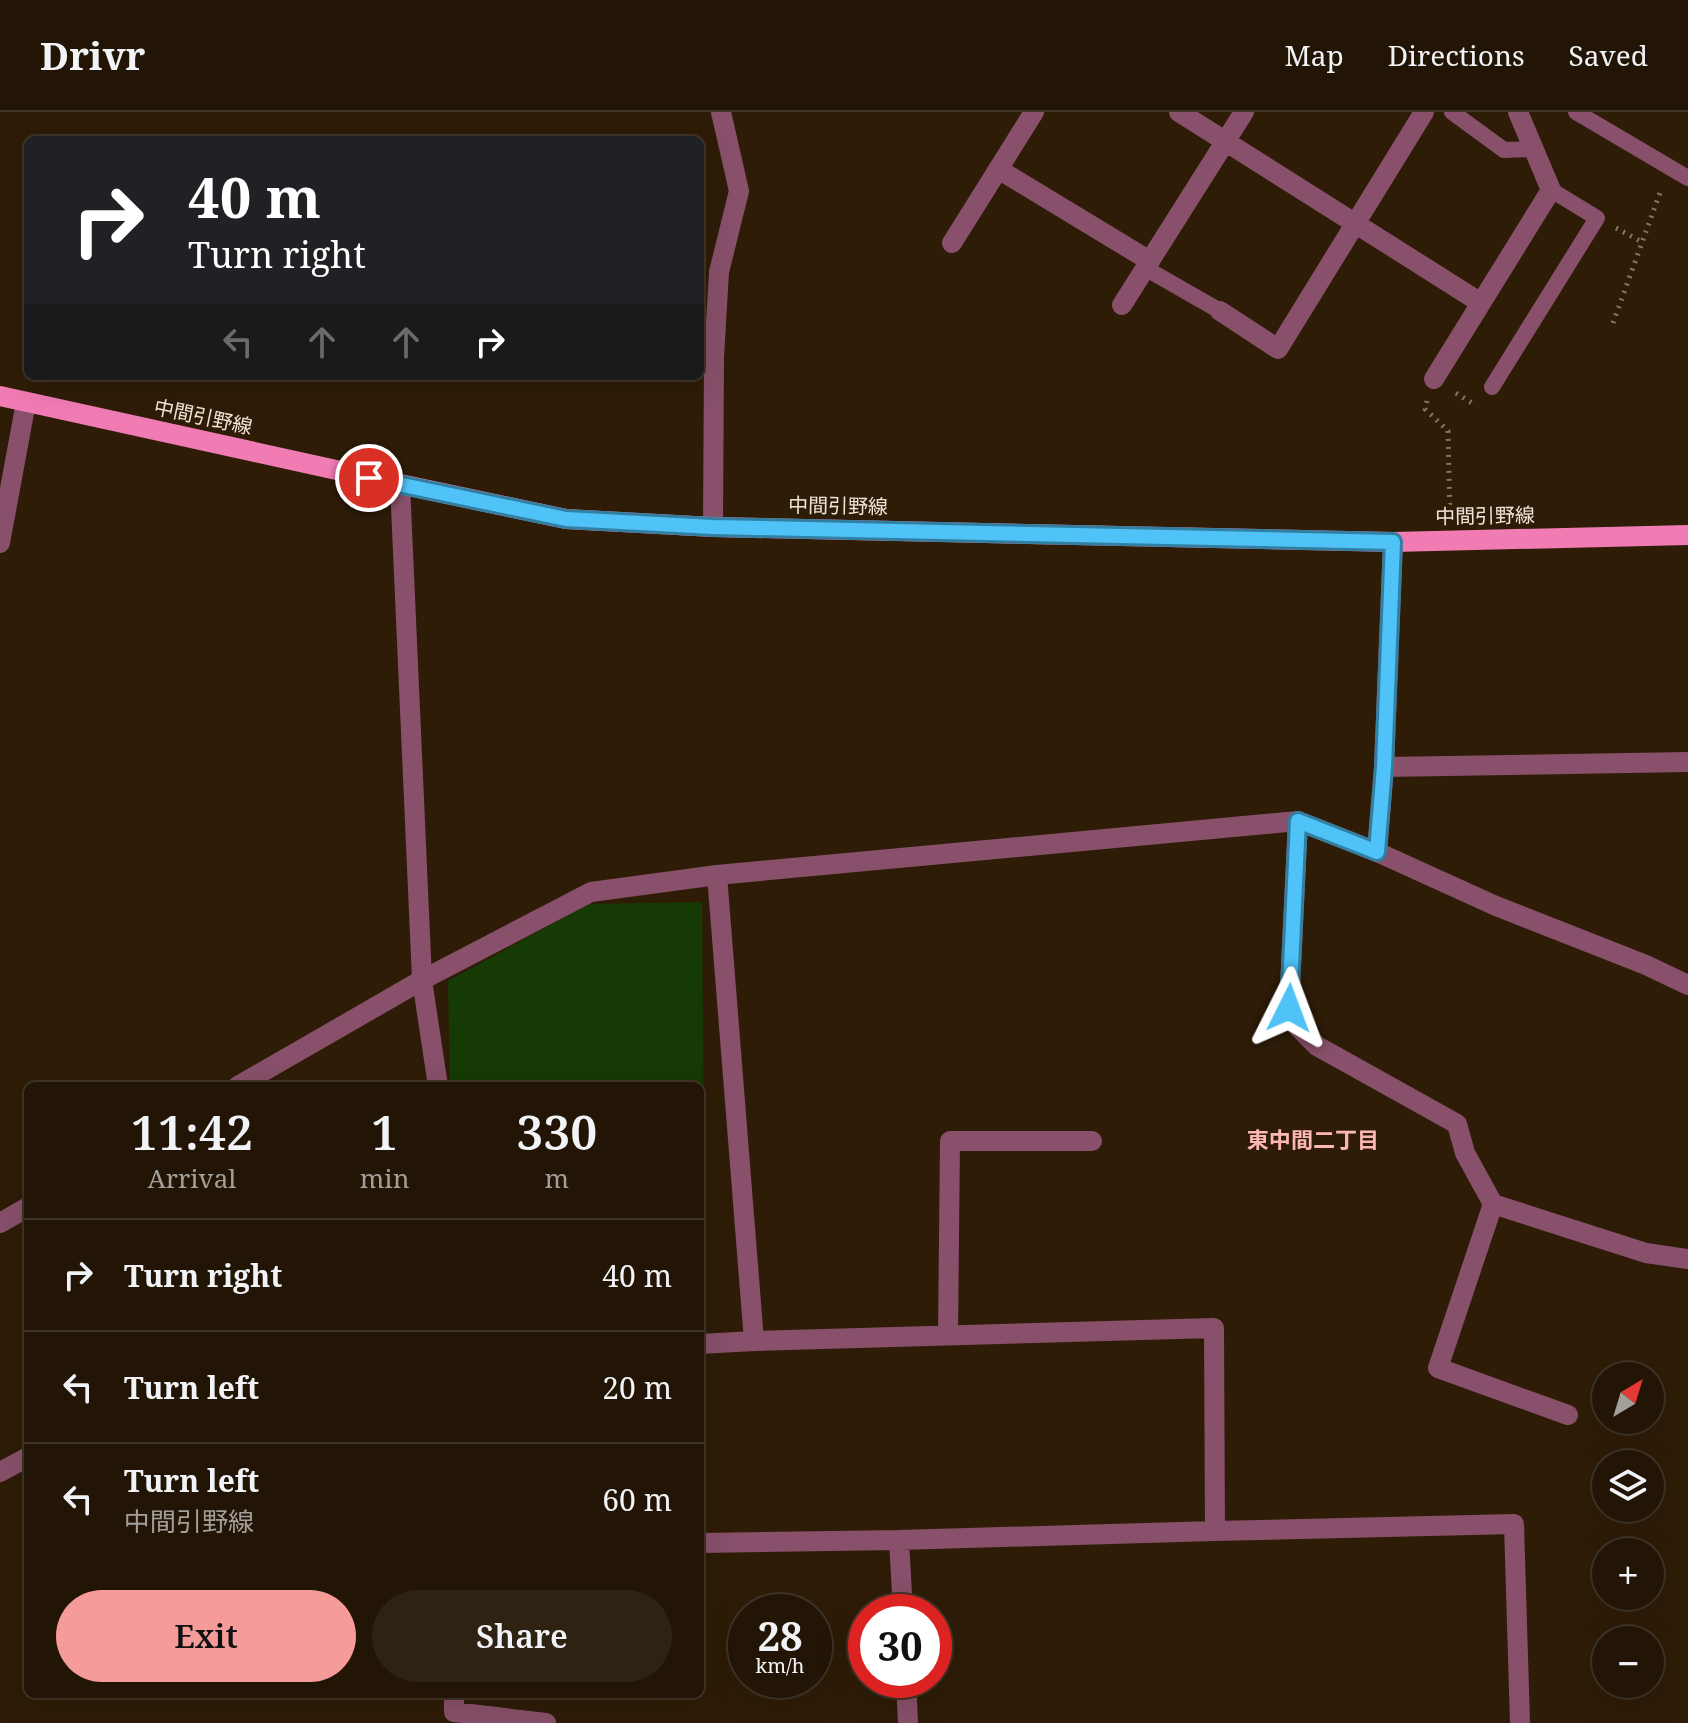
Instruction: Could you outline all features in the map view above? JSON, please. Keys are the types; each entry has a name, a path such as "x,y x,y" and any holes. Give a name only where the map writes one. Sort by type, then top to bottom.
{"main road":[{"name":"中間引野線","path":"0,396 566,519 713,527 1393,542 1688,535"}],"street":[{"path":"713,527 714,357 719,272 739,191 721,112"},
{"path":"952,243 1034,112"},
{"path":"1179,112 1481,303"},
{"path":"1122,305 1244,112"},
{"path":"1220,311 1278,349 1424,112"},
{"path":"1434,379 1551,190 1518,112"},
{"path":"998,169 1148,265"},
{"path":"0,543 26,402"},
{"path":"400,484 422,980 437,1082"},
{"path":"1377,852 1384,767 1393,542"},
{"path":"1384,767 1688,762"},
{"path":"245,1082 422,980 591,892 717,875 1298,821 1688,985"},
{"path":"1298,821 1289,1008 1297,1026 1317,1046 1457,1124 1465,1153 1493,1204 1646,1253 1688,1259"},
{"path":"717,875 754,1341"},
{"path":"948,1335 950,1141 1092,1141"},
{"path":"1493,1204 1438,1368 1568,1415"},
{"path":"0,1223 24,1209"},
{"path":"704,1344 1214,1328 1215,1531"},
{"path":"0,1472 24,1459"},
{"path":"704,1543 1514,1524 1520,1723"},
{"path":"899,1540 902,1594"},
{"path":"454,1698 454,1712 546,1723"},
{"path":"907,1698 908,1723"}],"lane":[{"path":"1452,112 1504,150 1534,149"},
{"path":"1576,112 1688,178"},
{"path":"1492,387 1597,218 1551,190"},
{"path":"1148,265 1220,311"}],"path":[{"path":"1613,323 1669,167"},
{"path":"1450,528 1448,431 1425,409 1434,379 1479,407 1492,387"}],"green space":[{"path":"702,902 704,1082 450,1082 448,981 589,904"}],"district":[{"name":"東中間二丁目","path":"1313,1140"}],"route":[{"path":"369,478 566,519 713,527 1393,542 1384,767 1377,852 1298,821 1289,1008"}]}
